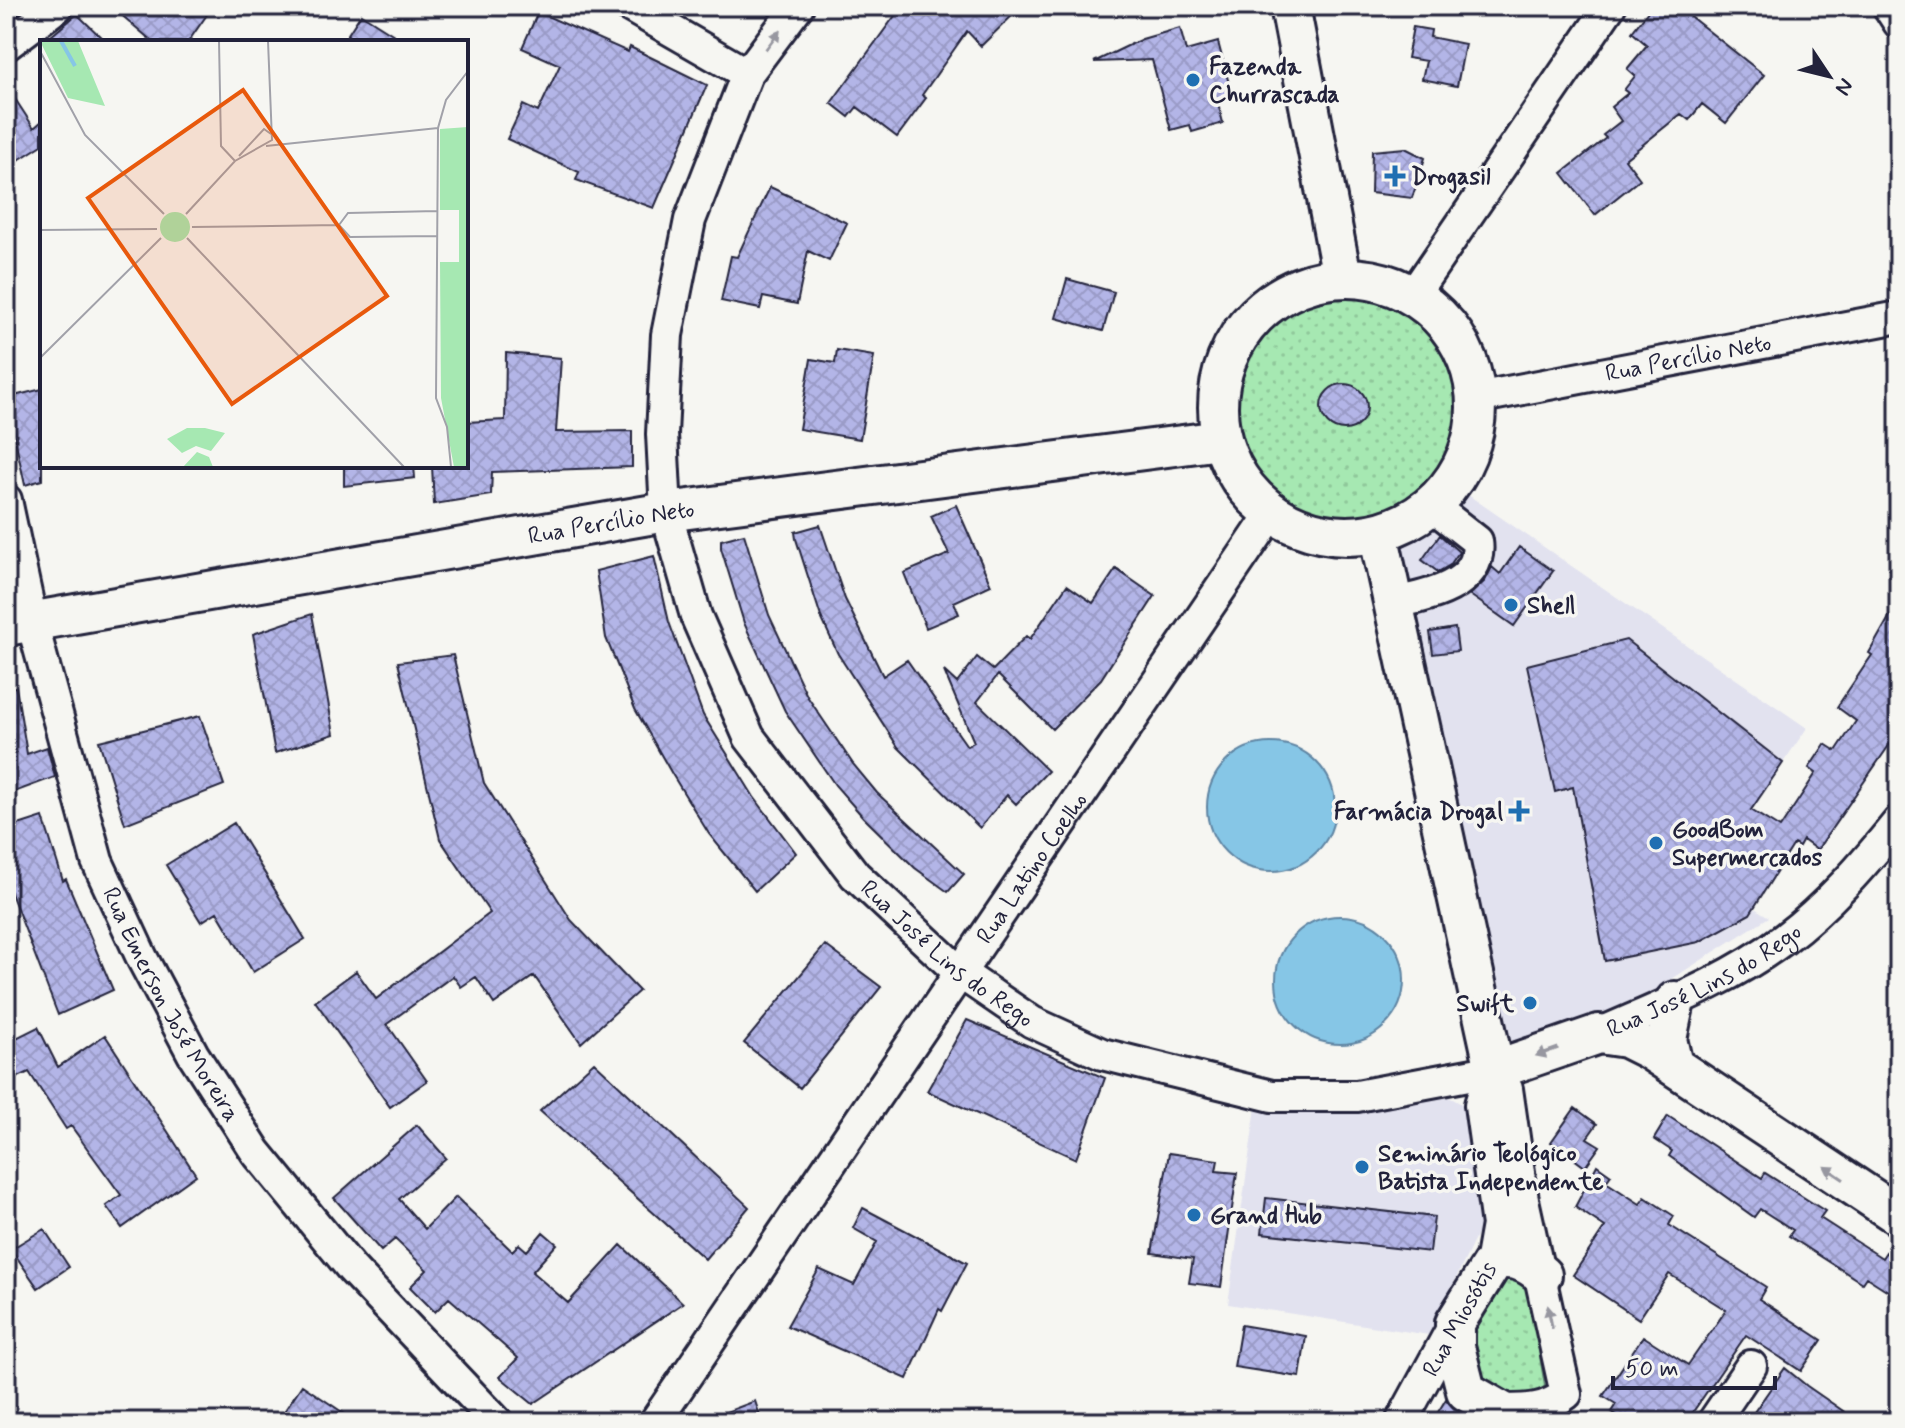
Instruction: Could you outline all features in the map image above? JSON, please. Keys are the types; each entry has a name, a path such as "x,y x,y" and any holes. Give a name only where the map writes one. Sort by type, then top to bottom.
{"main road":[{"path":"1290,6 1342,277"},
{"path":"1342,277 1378,281 1413,295 1442,319 1463,349 1476,398 1474,428 1466,457 1452,483 1431,505 1406,522 1378,533 1350,537 1322,535 1296,527 1272,513 1240,481 1221,440 1221,375 1234,344 1254,317 1279,297 1309,283 1342,277"},
{"name":"Rua Percílio Neto","path":"19,624 666,512 1221,440"},
{"path":"1378,533 1495,1070"},
{"path":"1673,1065 1667,1039 1675,1001"},
{"path":"1599,1034 1626,1038 1673,1065 1899,1216"},
{"name":"Rua José Lins do Rego","path":"1495,1070 1599,1034"},
{"name":"Rua Miosótis","path":"1455,1323 1495,1259 1501,1225 1484,1105 1495,1070"},
{"path":"1495,1259 1515,1258 1528,1263 1542,1275"},
{"path":"1455,1323 1455,1347 1466,1391 1510,1416"}],"street":[{"path":"6,45 58,6"},
{"path":"629,6 747,74"},
{"name":"Rua José Lins do Rego","path":"798,6 747,74 690,220 667,335 662,434 666,512 696,616 749,737 855,875 959,972 1032,1022 1102,1054 1272,1096 1357,1096 1495,1070"},
{"path":"1413,295 1610,6"},
{"path":"1888,6 1899,23"},
{"name":"Rua Percílio Neto","path":"1476,398 1899,317"},
{"name":"Rua Emerson José Moreira","path":"6,500 19,624 97,861 142,958 193,1054 256,1152 352,1269 497,1422"},
{"path":"1393,603 1445,591 1456,584 1476,557 1477,541 1431,505"},
{"name":"Rua Latino Coelho","path":"655,1422 1272,513"},
{"name":"Rua José Lins do Rego","path":"1599,1034 1722,978 1784,939 1848,881 1899,821"},
{"path":"1495,1070 1507,1089 1523,1200 1566,1394 1552,1405 1510,1416"},
{"name":"Rua Miosótis","path":"1401,1422 1455,1323"},
{"path":"1713,1422 1751,1366"},
{"path":"1418,1393 1434,1383 1466,1391"}],"shaded area":[{"path":"1461,490 1807,728 1704,877 1769,917 1609,1019 1500,1057 1384,538 1410,529"},
{"name":"Seminário Teológico Batista Independente","path":"1447,1096 1471,1109 1482,1224 1429,1335 1228,1304 1257,1100 1381,1106"}],"green space":[{"path":"1346,298 1388,306 1424,330 1448,366 1456,408 1448,450 1424,486 1388,510 1346,518 1304,510 1268,486 1244,450 1236,408 1244,366 1268,330 1304,306"},
{"path":"1526,1273 1545,1386 1533,1398 1496,1392 1467,1368 1476,1309 1496,1279"}],"water":[{"path":"1271,743 1296,748 1317,761 1330,782 1335,807 1330,832 1317,853 1296,866 1271,871 1246,866 1225,853 1212,832 1207,807 1212,782 1225,761 1246,748"},
{"path":"1340,916 1365,921 1386,934 1399,955 1404,980 1399,1005 1386,1026 1365,1039 1340,1044 1315,1039 1294,1026 1281,1005 1276,980 1281,955 1294,934 1315,921"}],"building":[{"path":"111,6 213,6 189,40 151,40"},
{"path":"902,6 1022,6 981,46 967,31 922,95 926,98 897,137 857,107 849,117 831,103"},
{"path":"1652,6 1677,6 1764,75 1726,123 1702,104 1689,120 1681,114 1625,159 1640,179 1595,215 1562,173 1606,138 1603,135 1621,121 1611,107 1628,93 1624,90 1635,76 1627,69 1647,45 1632,32"},
{"path":"538,12 628,52 630,47 707,85 654,208 576,180 579,172 507,139 523,105 538,112 560,65 522,48"},
{"path":"77,14 104,40 46,40"},
{"path":"361,14 402,40 344,40"},
{"path":"1413,27 1431,30 1430,37 1465,44 1457,86 1422,79 1426,61 1407,58"},
{"name":"Fazenda Churrascada","path":"1180,28 1186,51 1218,42 1233,99 1218,103 1223,123 1192,132 1190,125 1171,130 1152,60 1094,62 1142,39"},
{"path":"6,85 34,128 40,123 40,146 6,168"},
{"name":"Drogasil","path":"1405,148 1425,158 1412,198 1371,193 1372,151"},
{"path":"770,187 847,223 829,261 808,251 797,304 763,297 760,309 721,301 731,256 737,257"},
{"path":"1067,279 1114,292 1103,331 1056,318"},
{"path":"837,350 874,356 860,439 799,429 811,359 835,363"},
{"path":"506,353 561,358 556,432 632,431 632,467 492,472 491,495 434,504 432,468 468,468 468,422 505,420"},
{"path":"1344,384 1360,391 1367,407 1360,423 1344,430 1328,423 1321,407 1328,391"},
{"path":"40,390 42,480 25,485 6,398"},
{"path":"344,468 414,468 415,478 344,486"},
{"path":"956,505 991,585 954,602 959,614 926,628 904,573 949,554 931,516"},
{"path":"820,525 845,599 883,676 907,660 967,746 974,742 944,671 957,683 977,657 993,670 1026,636 1030,639 1067,585 1093,603 1116,569 1155,596 1101,679 1052,729 998,675 977,702 1048,771 1016,804 1007,795 980,828 898,747 838,654 821,617 795,532"},
{"path":"744,534 769,615 807,696 853,764 877,793 964,874 948,892 915,868 863,817 835,785 785,711 744,623 721,548 721,540"},
{"path":"1440,535 1459,552 1450,565 1438,572 1422,560"},
{"path":"1519,547 1553,571 1514,626 1470,595 1485,581 1492,567 1500,574"},
{"path":"654,556 669,622 703,715 754,797 796,853 755,891 709,834 672,774 635,709 606,638 596,571"},
{"name":"GoodBom Supermercados","path":"1899,600 1899,731 1817,850 1803,840 1799,847 1794,844 1750,914 1699,942 1605,961 1573,787 1555,792 1527,665 1626,640 1783,763 1751,810 1780,828 1816,773 1809,768 1825,744 1836,751 1856,721 1837,707 1872,655 1869,653"},
{"path":"312,614 334,734 275,753 253,634"},
{"path":"1455,628 1458,651 1433,654 1430,632"},
{"path":"453,655 484,783 571,920 639,991 581,1043 534,976 494,1004 476,977 461,987 453,976 387,1024 427,1081 390,1107 315,1001 356,971 376,999 490,913 440,839 398,662"},
{"path":"16,687 27,754 47,747 55,777 6,795 6,688"},
{"path":"200,716 224,785 125,824 99,741"},
{"path":"43,817 63,881 66,879 113,990 58,1015 6,880 6,829"},
{"path":"234,823 305,939 253,972 217,912 201,922 166,865"},
{"path":"825,945 881,987 800,1088 744,1043"},
{"path":"967,1020 1105,1078 1076,1159 927,1091"},
{"path":"38,1027 58,1067 105,1035 196,1175 122,1228 106,1206 121,1195 71,1126 66,1129 29,1072 6,1083 6,1043"},
{"path":"594,1062 749,1207 705,1259 540,1111"},
{"path":"1575,1108 1597,1124 1587,1138 1600,1146 1585,1167 1551,1142"},
{"path":"1668,1116 1762,1178 1765,1173 1825,1211 1820,1218 1882,1258 1886,1252 1899,1261 1899,1298 1866,1277 1862,1283 1789,1236 1793,1230 1760,1209 1754,1217 1669,1156 1672,1151 1654,1139"},
{"path":"417,1125 446,1158 399,1199 425,1229 456,1197 512,1251 519,1244 527,1251 543,1232 557,1244 532,1272 568,1303 621,1245 683,1303 533,1404 500,1377 518,1358 449,1298 435,1312 410,1287 427,1270 395,1239 381,1251 334,1198"},
{"name":"Grand Hub","path":"1169,1153 1218,1160 1216,1171 1237,1173 1221,1287 1189,1283 1193,1259 1152,1253"},
{"path":"1597,1165 1611,1175 1606,1182 1640,1204 1645,1197 1674,1216 1669,1225 1766,1287 1759,1299 1822,1340 1801,1371 1746,1335 1686,1422 1627,1422 1611,1412 1616,1404 1603,1396 1643,1336 1688,1365 1726,1310 1669,1274 1639,1319 1573,1275 1605,1227 1575,1207"},
{"path":"1266,1198 1434,1217 1430,1252 1262,1233"},
{"path":"863,1208 967,1263 942,1311 939,1309 907,1379 787,1326 819,1269 854,1285 877,1242 853,1228"},
{"path":"44,1229 69,1267 38,1288 11,1249"},
{"path":"1241,1325 1306,1336 1300,1377 1234,1367"},
{"path":"1785,1368 1807,1386 1859,1422 1747,1422"},
{"path":"302,1385 357,1422 277,1422"},
{"path":"1446,1399 1455,1410 1476,1422 1432,1422"},
{"path":"755,1401 762,1422 705,1422 705,1420"}],"place":[{"name":"Fazenda Churrascada","path":"1193,80"},
{"name":"Drogasil","path":"1395,176"},
{"name":"Shell","path":"1511,605"},
{"name":"Farmácia Drogal","path":"1519,811"},
{"name":"GoodBom Supermercados","path":"1656,843"},
{"name":"Swift","path":"1530,1003"},
{"name":"Seminário Teológico Batista Independente","path":"1362,1167"},
{"name":"Grand Hub","path":"1194,1215"}]}
